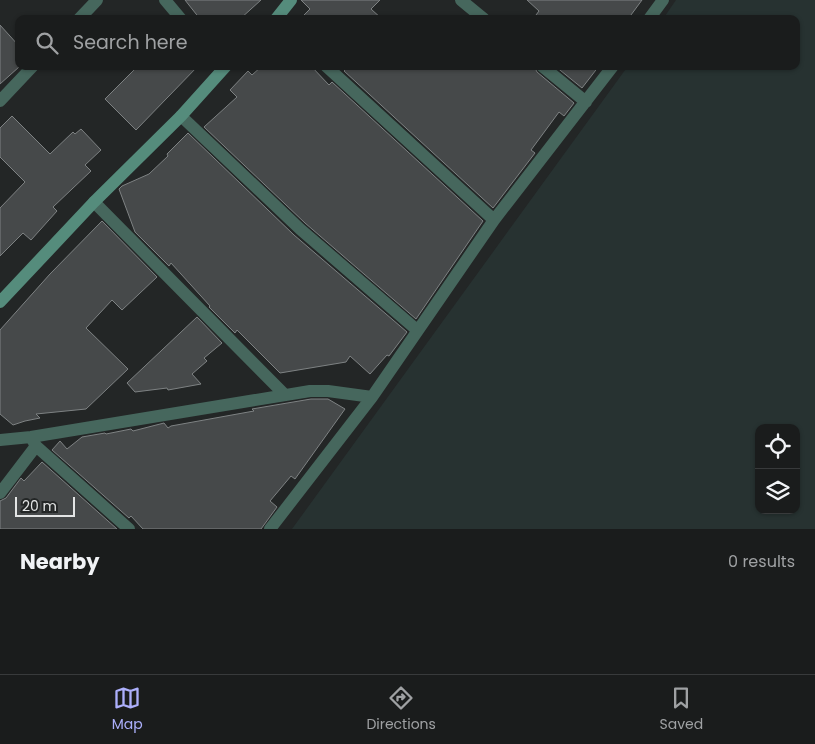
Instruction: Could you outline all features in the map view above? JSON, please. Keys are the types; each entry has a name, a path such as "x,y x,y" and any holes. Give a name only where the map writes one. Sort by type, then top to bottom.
{"street":[{"path":"83,15 97,0"},
{"path":"165,0 178,15"},
{"path":"279,15 291,0"},
{"path":"461,0 479,15"},
{"path":"652,15 663,0"},
{"path":"0,101 30,70"},
{"path":"0,302 94,202 181,116 221,70"},
{"path":"330,70 494,220"},
{"path":"547,70 586,102"},
{"path":"270,529 372,397 494,220 610,70"},
{"path":"181,116 300,229 417,330"},
{"path":"94,202 285,395"},
{"path":"0,440 34,442 285,395 328,391 372,397"},
{"path":"0,493 34,442"},
{"path":"34,442 129,529"}],"shaded area":[{"path":"676,0 815,0 815,529 292,529 625,70 800,70 800,15 666,15"}],"building":[{"path":"185,0 261,0 244,15 197,15"},
{"path":"301,0 380,0 371,9 378,15 304,15 310,9"},
{"path":"527,0 642,0 631,15 536,15 539,11"},
{"path":"0,25 15,42 16,70 0,84"},
{"path":"134,70 194,70 136,130 105,99"},
{"path":"258,70 315,70 329,85 332,82 483,221 416,319 305,223 204,127 237,97 230,90 248,71 252,75"},
{"path":"536,70 574,103 564,116 559,112 531,150 535,153 493,208 344,71"},
{"path":"560,70 596,70 582,88"},
{"path":"12,116 50,154 73,132 75,134 81,129 101,150 85,165 91,171 53,207 57,211 31,240 23,233 0,256 0,208 25,182 0,157 0,128"},
{"path":"188,133 294,235 407,332 389,356 387,355 370,374 350,356 346,362 280,373 237,330 235,333 209,307 171,263 169,266 135,232 119,189 149,174"},
{"path":"102,221 157,277 122,310 112,300 86,328 128,369 86,409 36,414 40,418 13,425 0,414 0,330 50,274"},
{"path":"197,317 222,343 204,358 207,361 192,374 201,384 168,390 167,388 135,392 127,383"},
{"path":"311,399 328,399 345,409 295,479 291,476 270,501 277,507 261,529 143,529 131,516 129,518 52,450 60,441 67,449 82,437 131,429 133,431 164,423 168,428 254,411 252,409"},
{"path":"42,462 117,529 0,529 0,501 6,498 21,478 24,481"}]}
